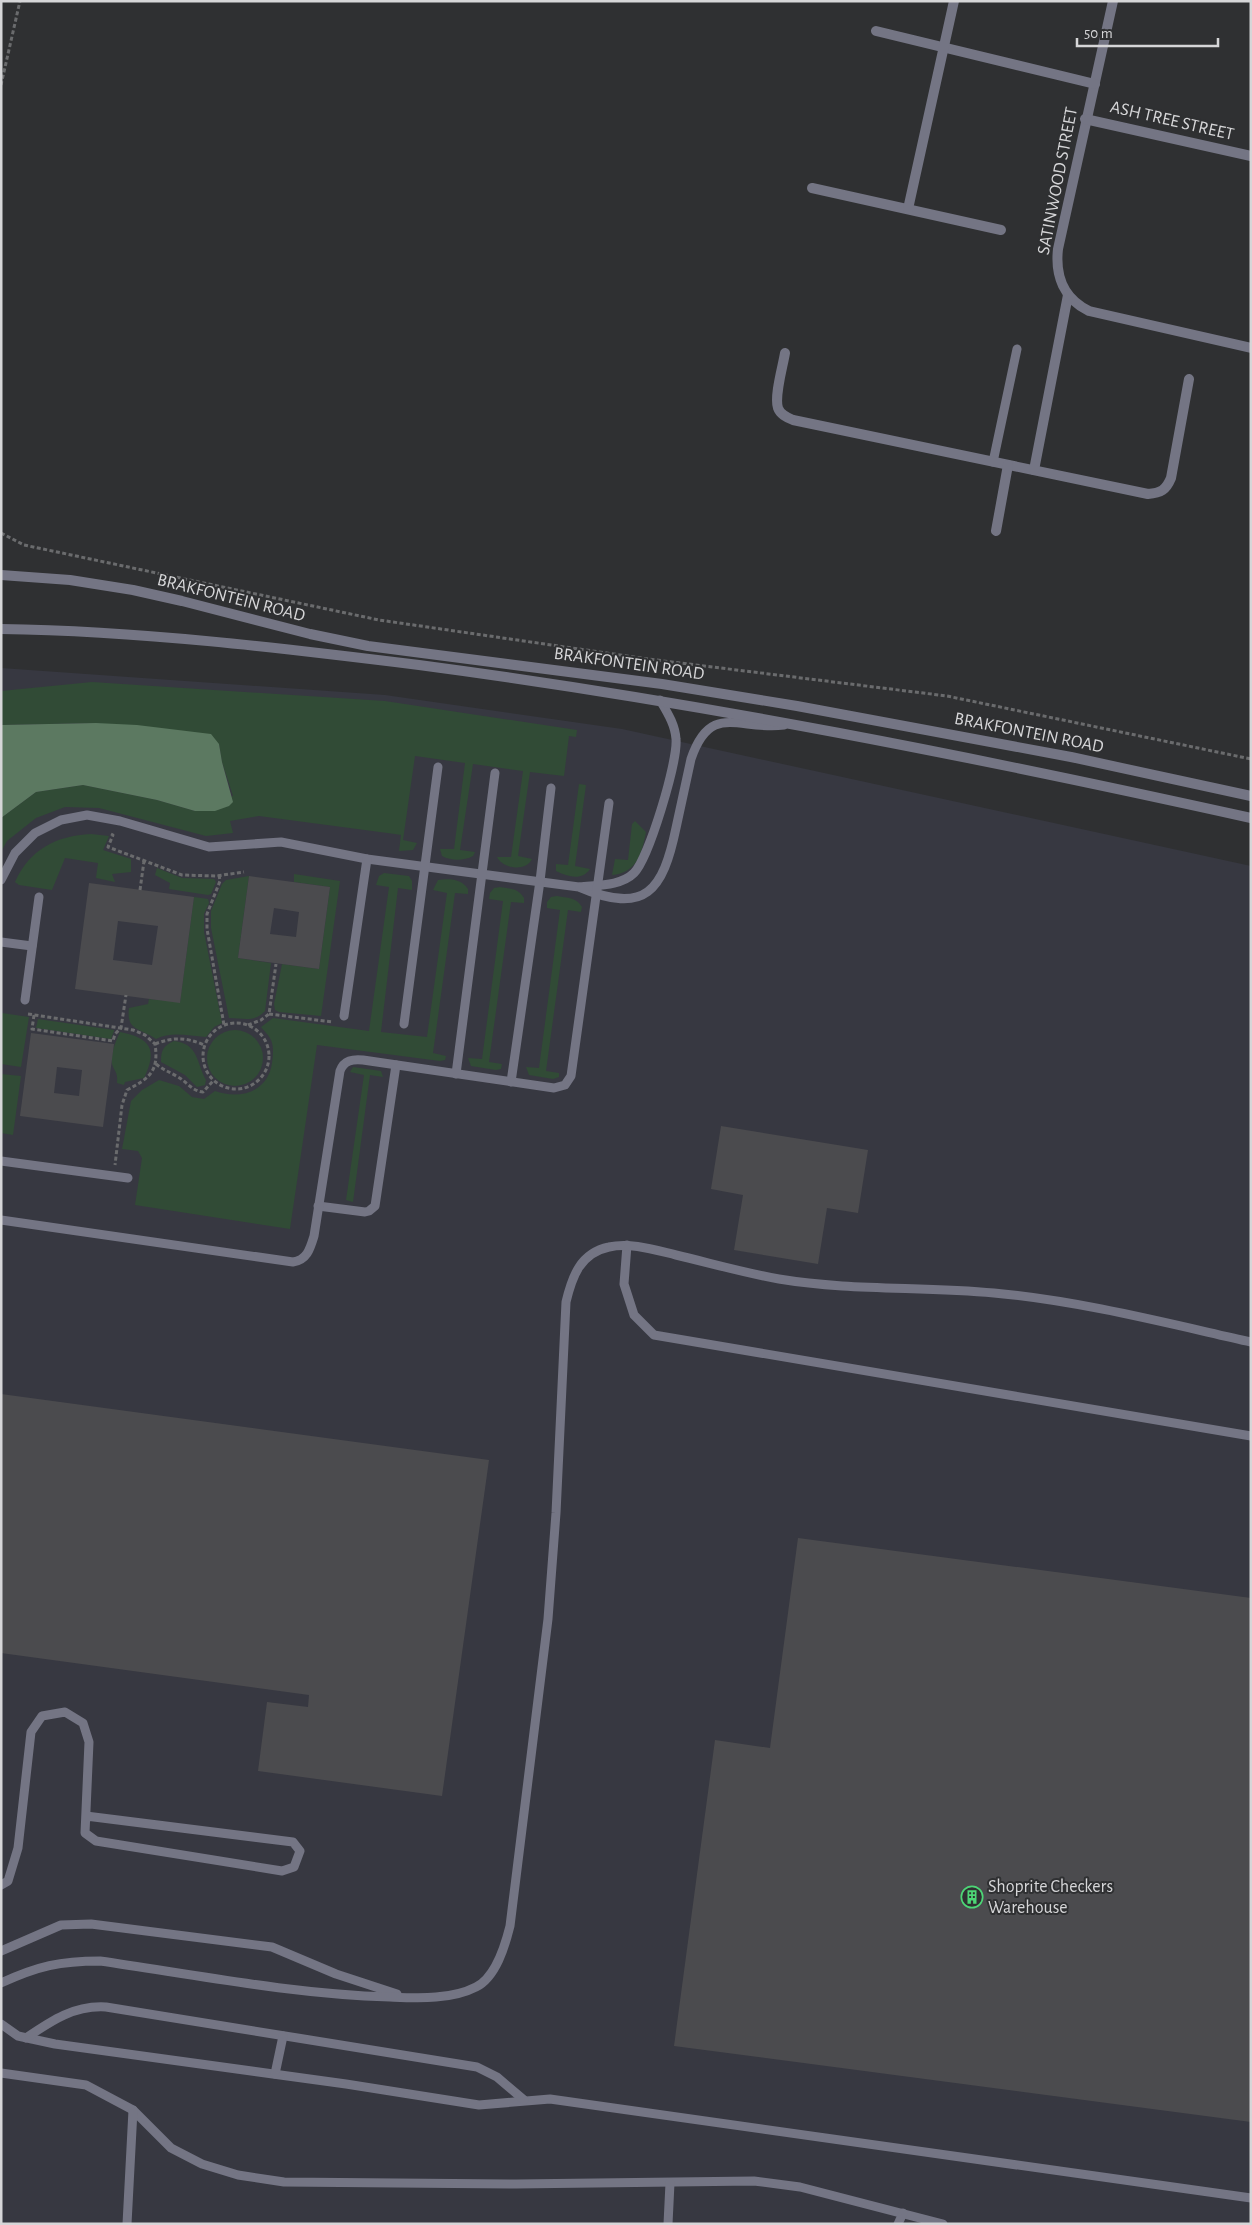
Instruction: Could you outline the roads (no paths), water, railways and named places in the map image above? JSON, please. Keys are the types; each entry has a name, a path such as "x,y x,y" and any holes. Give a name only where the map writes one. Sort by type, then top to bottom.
{"street":[{"path":"908,209 954,1"},
{"name":"SATINWOOD STREET","path":"1068,295 1060,278 1058,255 1085,118 1095,84 1113,1"},
{"path":"876,31 1095,84"},
{"name":"ASH TREE STREET","path":"1085,118 1251,156"},
{"path":"812,188 1001,230"},
{"path":"1068,295 1081,308 1098,315 1251,348"},
{"path":"1034,470 1068,295"},
{"path":"785,353 777,398 778,408 784,416 792,420 1148,494 1158,494 1167,488 1171,478 1189,379"},
{"path":"996,531 1008,465"},
{"name":"BRAKFONTEIN ROAD","path":"1,575 70,580 133,590 310,634 368,646 662,684 797,706 1071,757 1251,796"},
{"name":"BRAKFONTEIN ROAD","path":"1,630 38,630 166,638 298,650 502,676 794,723 1066,778 1251,818"}],"lane":[{"path":"993,462 1017,349"},
{"path":"1,880 15,853 35,833 52,823 77,816 109,818 209,847 281,842 367,859 579,887 616,883 634,873 645,855 676,750 674,729 660,700"},
{"path":"579,887 597,895 624,899 648,892 662,878 672,850 691,759 703,733 720,724 734,723 765,726 794,723"},
{"path":"404,1024 438,767"},
{"path":"456,1074 495,773"},
{"path":"511,1082 540,881 551,788"},
{"path":"1,1220 293,1262 300,1261 308,1253 314,1236 342,1066 346,1062 355,1059 554,1088 560,1087 569,1081 609,803"},
{"path":"344,1016 367,859"},
{"path":"25,1000 39,897"},
{"path":"1,942 32,946"},
{"path":"318,1206 365,1212 375,1206 396,1065"},
{"path":"1,1161 128,1178"},
{"path":"1,1982 30,1970 71,1961 100,1961 306,1992 350,1996 406,1997 457,1994 478,1987 486,1980 506,1942 514,1898 548,1618 556,1512 566,1302 571,1280 580,1262 594,1252 609,1247 627,1245 657,1250 778,1279 846,1287 996,1293 1075,1303 1251,1342"},
{"path":"627,1245 624,1284 634,1315 654,1335 1251,1436"},
{"path":"1,1885 8,1881 18,1848 31,1732 42,1716 65,1712 84,1723 89,1742 85,1833 96,1841 282,1871 294,1867 300,1851 293,1842 86,1816"},
{"path":"1,1951 61,1925 91,1924 272,1947 336,1974 406,1997"},
{"path":"26,2038 64,2014 96,2007 477,2068 497,2077 524,2100"},
{"path":"1,2024 7,2030 26,2038 55,2044 479,2104 550,2099 1251,2198"},
{"path":"275,2074 282,2036"},
{"path":"1,2073 77,2082 86,2085 132,2110 171,2148 202,2164 238,2175 284,2182 670,2183 754,2181 800,2188 943,2224"},
{"path":"127,2224 132,2110"},
{"path":"668,2224 670,2183"},
{"path":"898,2224 903,2213"}],"place":[{"name":"Shoprite Checkers Warehouse","path":"972,1897"}]}
